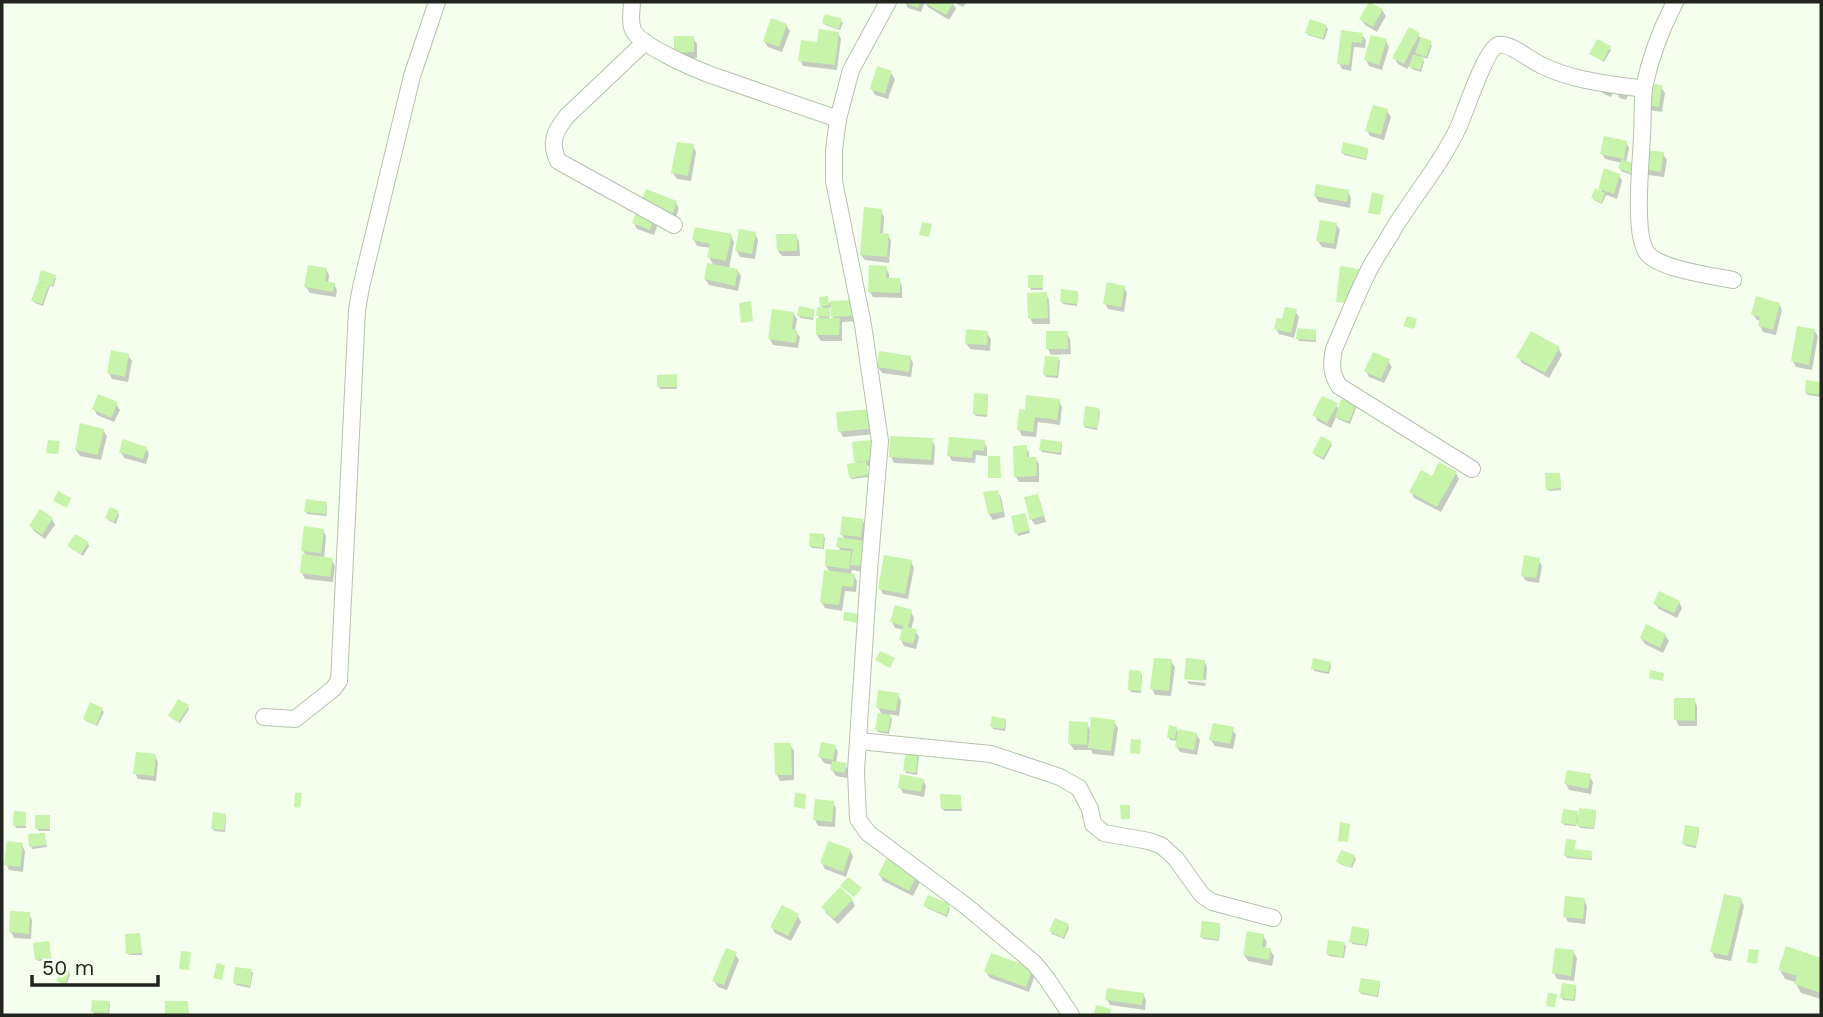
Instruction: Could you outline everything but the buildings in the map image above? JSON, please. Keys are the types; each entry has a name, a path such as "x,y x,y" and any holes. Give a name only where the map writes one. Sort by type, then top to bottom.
{"street":[{"path":"264,717 295,719 333,689 339,681 357,310 412,76 437,2"},
{"path":"632,2 631,21 636,35 673,58 711,75 838,118"},
{"path":"888,2 852,70 838,118 834,150 834,181 863,325 880,441 856,771 858,819 868,833 966,906 1034,963 1048,979 1071,1015"},
{"path":"1675,2 1657,40 1644,89 1639,214 1641,236 1646,252 1656,261 1733,280"},
{"path":"645,42 567,116 557,128 552,141 558,161 674,225"},
{"path":"1472,469 1339,386 1332,375 1334,349 1371,267 1445,153 1465,114 1492,49 1506,45 1556,72 1585,80 1644,89"},
{"path":"859,741 991,754 1059,777 1079,789 1090,809 1093,824 1104,833 1149,841 1161,846 1176,859 1202,895 1212,902 1273,918"}]}
